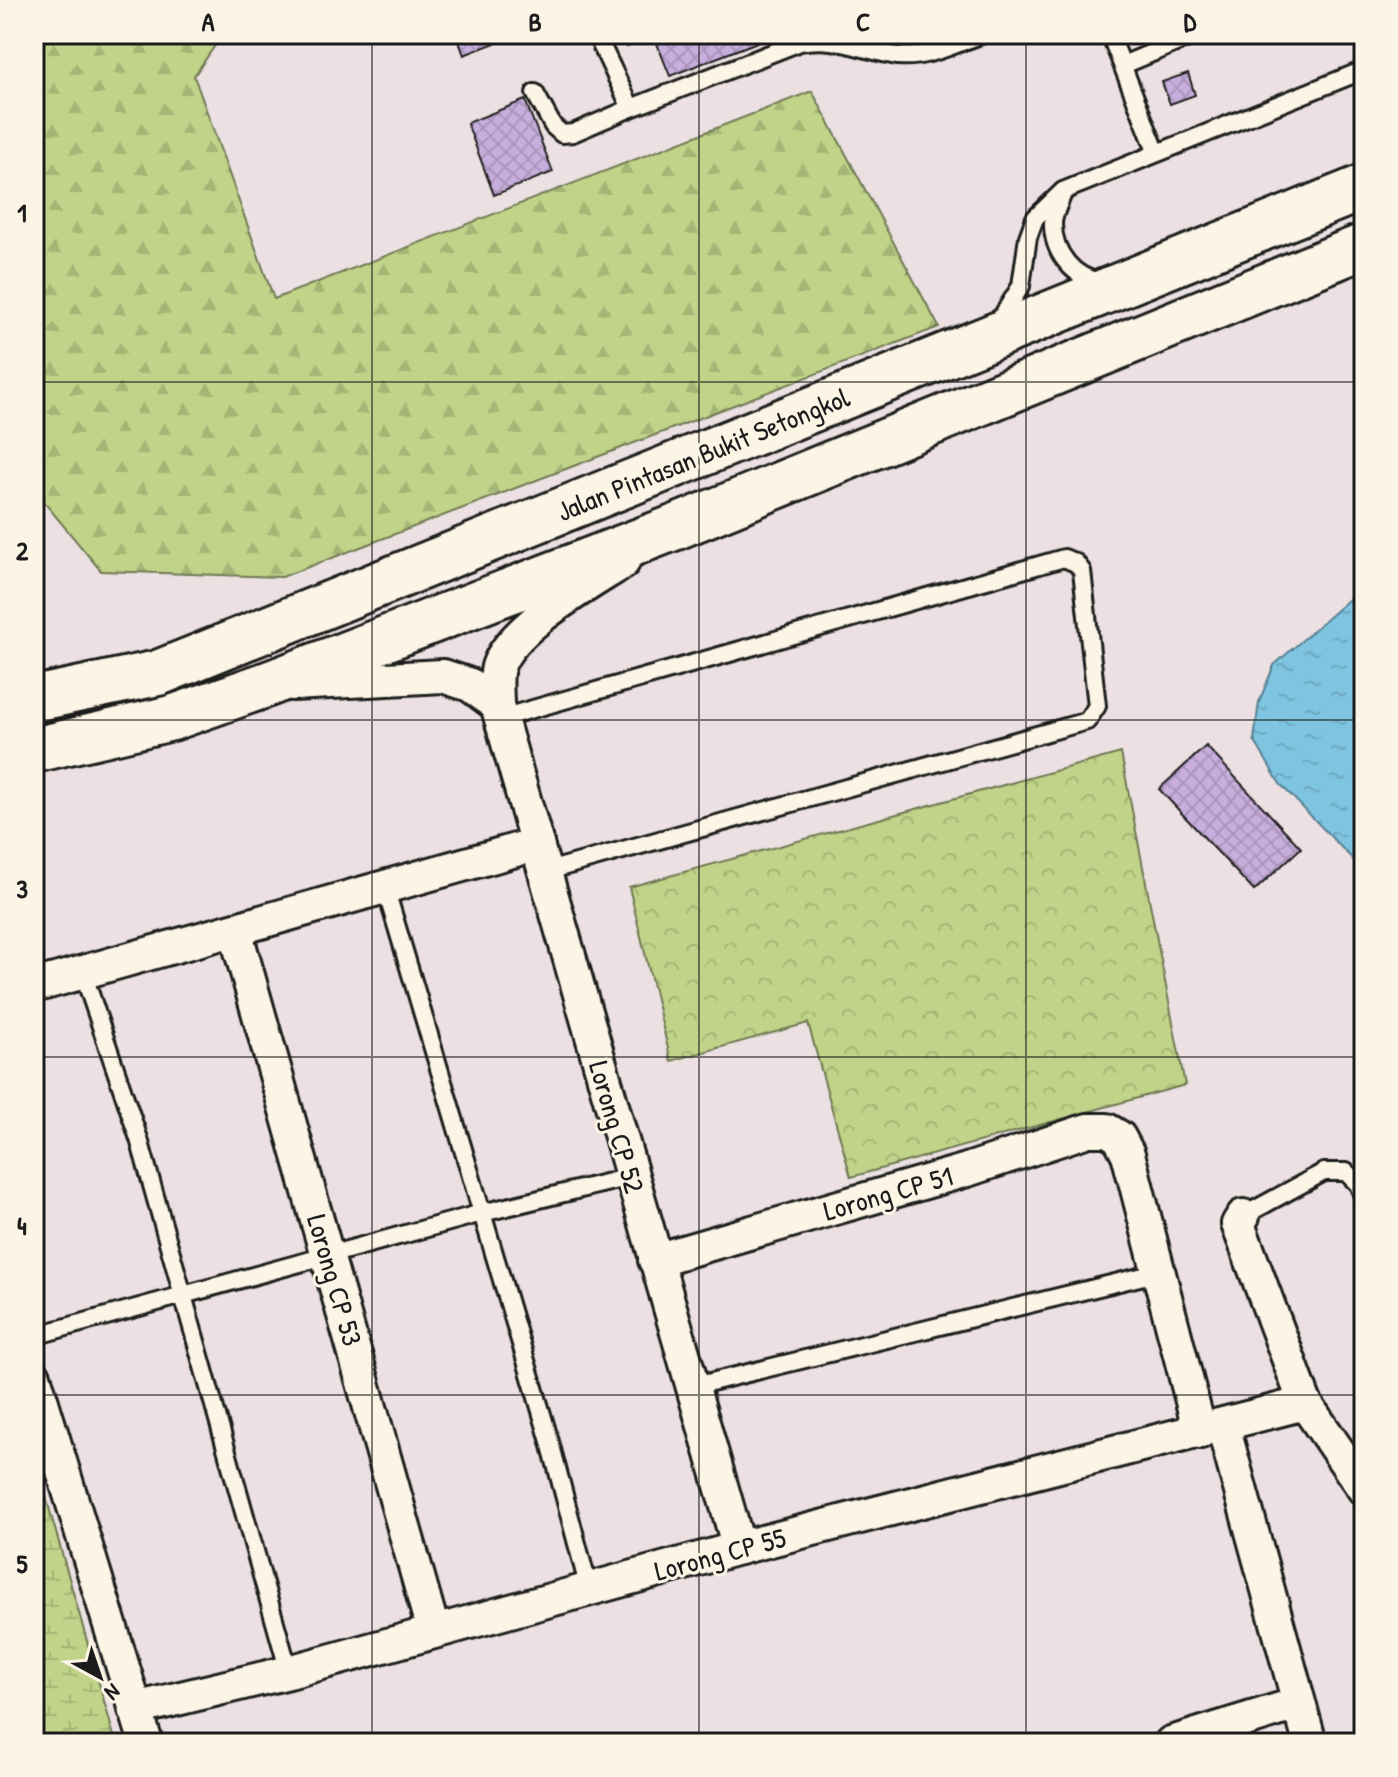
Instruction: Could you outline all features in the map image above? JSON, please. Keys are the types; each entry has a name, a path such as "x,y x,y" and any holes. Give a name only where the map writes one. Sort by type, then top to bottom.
{"main road":[{"name":"Jalan Pintasan Bukit Setongkol","path":"34,699 158,673 1364,187"},
{"name":"Jalan Pintasan Bukit Setongkol","path":"34,750 172,718 268,684 676,527 1364,246"}],"street":[{"name":"Lorong CP 52","path":"676,527 563,599 513,644 498,667 499,712 630,1177 695,1386 739,1548"},
{"path":"268,684 443,676 470,685 499,712"},
{"path":"34,986 385,887 541,858"},
{"name":"Lorong CP 53","path":"235,930 433,1630"},
{"name":"Lorong CP 51","path":"655,1260 967,1170 1088,1130 1107,1130 1119,1137 1136,1178 1160,1272"},
{"path":"1243,1216 1238,1224 1305,1403 1359,1472"},
{"path":"1160,1272 1310,1743"},
{"path":"34,1376 146,1743"},
{"name":"Lorong CP 55","path":"135,1709 289,1672 739,1548 1305,1403"},
{"path":"1171,1743 1297,1704"}],"lane":[{"path":"596,34 631,108"},
{"path":"535,93 553,126 562,134 573,133 809,40 819,38 900,56 929,53 983,34"},
{"path":"1110,34 1156,151"},
{"path":"1123,65 1197,34"},
{"path":"925,364 991,331 1011,307 1021,286 1028,237 1035,218 1063,191 1156,151 1364,70"},
{"path":"1063,191 1053,222 1058,248 1069,266 1086,280 1124,285"},
{"path":"499,712 1064,558 1076,563 1082,571 1097,706 1087,721 541,858"},
{"path":"385,887 549,1438 589,1589"},
{"path":"83,973 139,1139 289,1672"},
{"path":"1243,1216 1324,1172 1346,1172 1358,1184 1364,1198"},
{"path":"34,1336 482,1213 630,1177"},
{"path":"695,1386 1160,1272"}],"green space":[{"path":"34,34 223,34 194,76 274,299 812,91 939,327 282,577 101,571 34,490"},
{"path":"1121,753 1185,1085 851,1177 808,1023 671,1061 629,887"},
{"path":"34,1455 116,1743 34,1743"}],"water":[{"path":"1364,586 1364,871 1280,784 1254,740 1259,702 1274,665"}],"building":[{"path":"456,34 518,34 464,55"},
{"path":"622,34 778,34 670,76 654,36 627,47"},
{"path":"1188,73 1195,95 1170,104 1162,82"},
{"path":"525,100 553,172 494,195 467,123"},
{"path":"1206,746 1301,848 1254,891 1159,789"}]}
